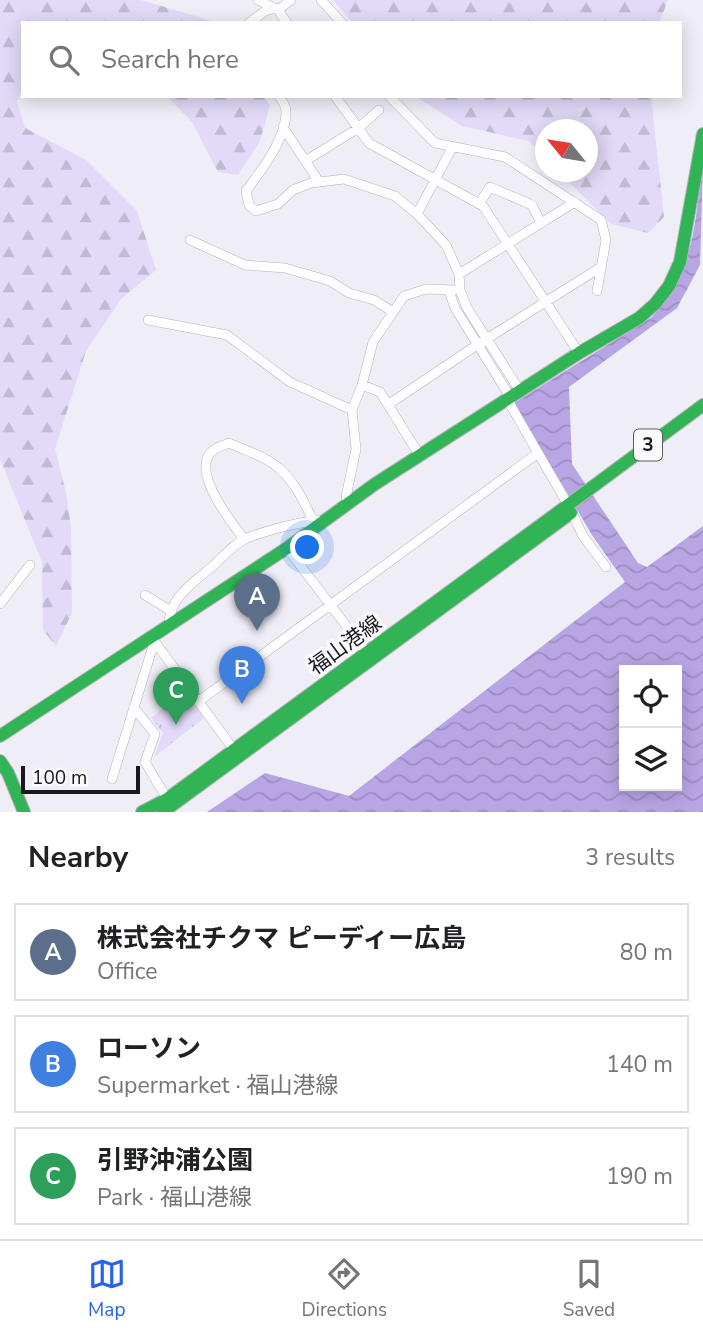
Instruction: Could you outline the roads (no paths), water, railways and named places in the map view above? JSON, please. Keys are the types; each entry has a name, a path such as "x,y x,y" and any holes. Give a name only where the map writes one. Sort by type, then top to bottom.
{"main road":[{"path":"0,736 287,548 319,521 579,353 639,318 669,286 680,262 703,134"},
{"name":"3","path":"596,490 703,405"},
{"name":"3","path":"571,508 703,415"},
{"name":"福山港線","path":"142,812 167,799 571,508"},
{"name":"福山港線","path":"163,812 571,508"},
{"path":"0,761 8,773 24,812"}],"street":[{"path":"258,0 277,9 286,21"},
{"path":"252,21 265,11 277,9 291,0"},
{"path":"321,0 340,21"},
{"path":"280,98 286,108 283,127 267,163 246,191 248,205 256,211 278,204 293,190 344,179 395,196 417,214 446,245 459,274 460,290 467,308 488,340 514,395 510,406 571,508 583,537 606,567"},
{"path":"336,98 369,143 479,204 579,353"},
{"path":"391,98 435,143 505,157 601,220 606,240 597,291"},
{"path":"305,161 357,129 379,110"},
{"path":"283,127 319,183"},
{"path":"417,214 452,148"},
{"path":"479,204 490,187 532,205 541,223"},
{"path":"459,274 575,202"},
{"path":"190,240 245,265 285,268 330,281 348,293 374,300 393,312"},
{"path":"389,404 601,267"},
{"path":"348,504 346,498 356,449 352,410 362,385 373,342 404,296 426,289 460,290"},
{"path":"449,291 455,308 477,345 507,392 514,395"},
{"path":"148,320 227,335 290,382 352,410"},
{"path":"362,385 380,392 420,456"},
{"path":"169,626 171,611 191,581 244,540 279,526 319,521 275,464 229,443 216,448 207,457 205,472 244,540"},
{"path":"199,701 538,453"},
{"path":"287,548 367,653"},
{"path":"0,604 30,565"},
{"path":"145,595 171,611"},
{"path":"152,638 234,750"},
{"path":"112,779 153,646 152,638"},
{"path":"135,709 155,734 145,762 167,799"}],"water":[{"path":"703,163 700,265 677,308 569,387 572,464 638,563 647,567 703,526 703,812 207,812 265,773 349,796 625,582 592,535 514,403 652,317 677,281 695,226"}],"place":[{"name":"株式会社チクマ ピーディー広島","path":"257,631"},
{"name":"ローソン","path":"242,704"},
{"name":"引野沖浦公園","path":"176,725"}]}
